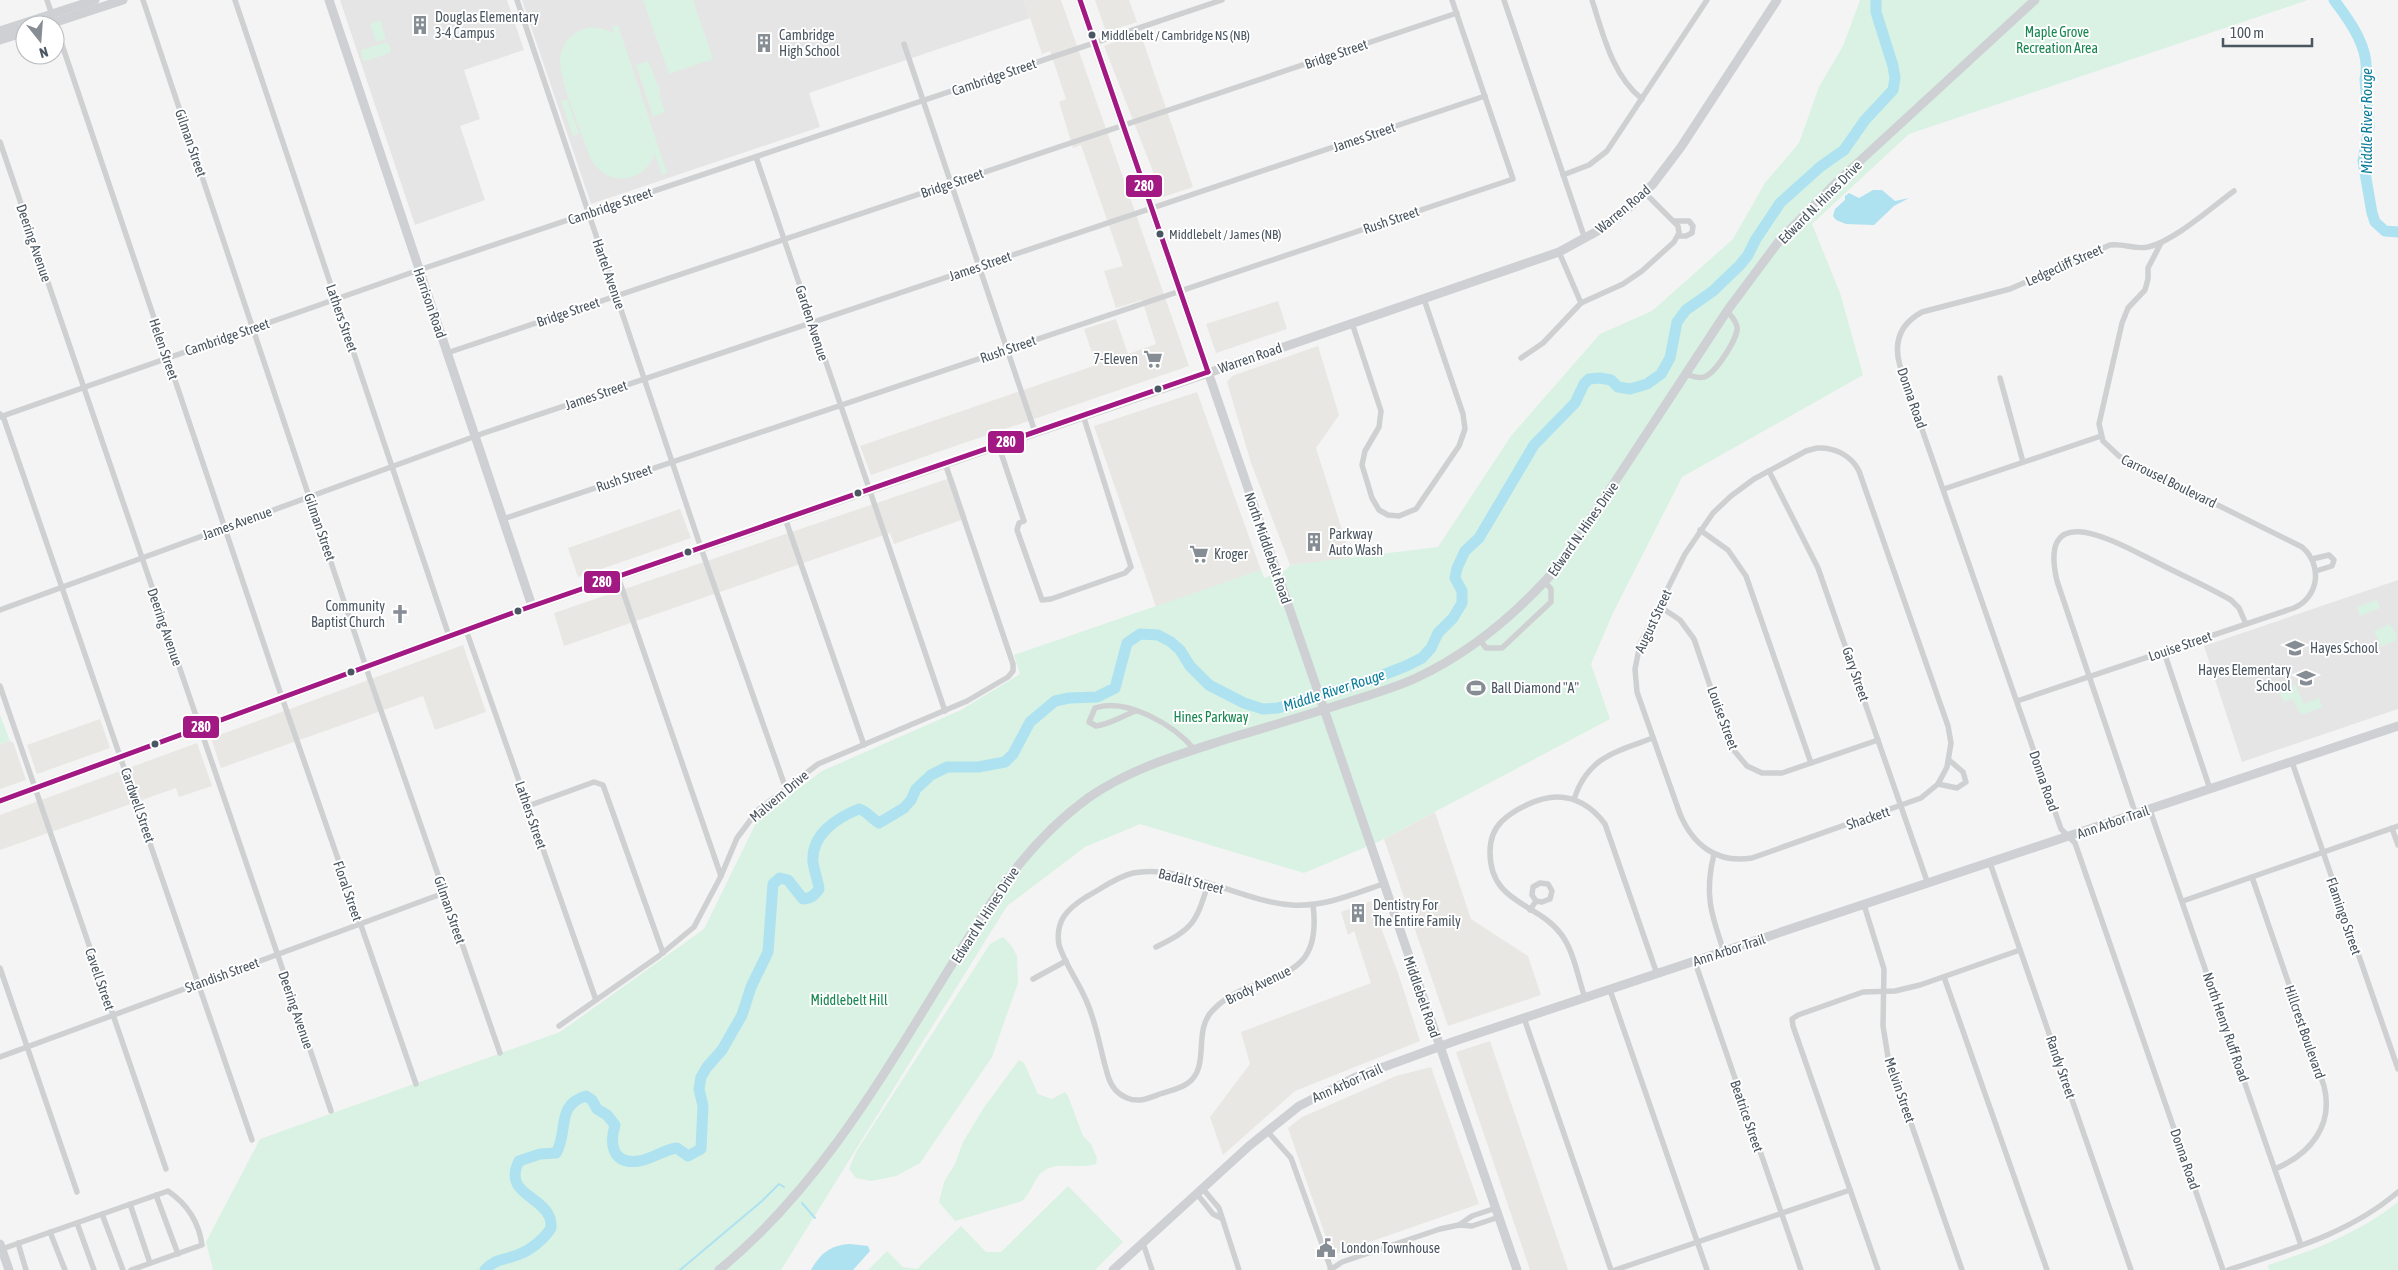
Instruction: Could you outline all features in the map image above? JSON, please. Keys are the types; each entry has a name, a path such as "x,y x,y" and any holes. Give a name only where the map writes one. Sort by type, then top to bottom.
{"street":[{"name":"Helen Street","path":"47,0 50,15"},
{"path":"64,15 95,0"},
{"path":"65,17 124,0"},
{"name":"Gilman Street","path":"143,0 367,666 500,1053"},
{"name":"Lathers Street","path":"235,0 449,636"},
{"name":"Harrison Road","path":"329,0 532,606"},
{"name":"Hartel Avenue","path":"517,0 701,548 786,789"},
{"path":"1080,0 1208,372"},
{"name":"Cambridge Street","path":"1,416 419,270 1222,0"},
{"path":"1452,0 1485,96"},
{"path":"1504,0 1585,239"},
{"path":"1592,0 1613,60 1625,80 1642,99"},
{"path":"1562,175 1589,165 1603,156 1708,0"},
{"name":"Warren Road","path":"0,801 532,606 1559,252 1585,239 1617,218 1645,193 1676,156 1778,0"},
{"name":"Edward N. Hines Drive","path":"719,1270 790,1201 841,1138 879,1083 1004,881 1039,840 1062,818 1087,799 1123,777 1154,763 1400,684 1444,664 1480,640 1520,608 1545,582 1579,539 1726,311 1760,265 1798,220 2036,0"},
{"name":"Bridge Street","path":"447,353 1457,13"},
{"path":"0,31 15,28"},
{"path":"0,40 15,35"},
{"path":"904,44 1035,432"},
{"name":"Helen Street","path":"65,61 168,358 282,698"},
{"name":"Rush Street","path":"503,519 1513,179 1485,96"},
{"name":"James Street","path":"475,436 1485,96"},
{"name":"Deering Avenue","path":"0,142 331,1112"},
{"name":"Garden Avenue","path":"756,157 839,406 945,711"},
{"name":"Ledgecliff Street","path":"1897,343 1905,325 1922,312 2010,289 2110,245 2121,245 2134,249 2162,243 2234,191"},
{"path":"1521,358 1543,343 1582,303 1634,277 1674,242 1678,236 1678,226 1645,193"},
{"path":"1674,221 1689,221 1693,226 1692,232 1686,236 1678,236"},
{"path":"1944,489 2101,436 2100,418 2122,323 2128,308 2145,290 2148,280 2148,268 2162,243"},
{"path":"1559,252 1582,303"},
{"path":"1352,324 1381,412 1378,428 1365,451 1362,461 1365,478 1375,505 1388,515 1406,515 1416,509 1459,446 1465,424 1424,299"},
{"path":"1686,374 1704,378 1725,355 1737,336 1738,328 1735,320 1726,311"},
{"name":"Donna Road","path":"1897,343 1900,366 2061,829 2075,843 2224,1270"},
{"name":"North Middlebelt Road","path":"1208,372 1328,724"},
{"path":"2000,378 2023,462"},
{"path":"998,444 1024,521 1019,523 1017,530 1042,600 1051,599 1125,573 1130,566 1083,415"},
{"name":"Cardwell Street","path":"1,416 121,756 252,1140"},
{"name":"James Avenue","path":"0,610 475,436"},
{"name":"Carrousel Boulevard","path":"2101,436 2107,446 2119,456 2298,544 2314,565"},
{"name":"August Street","path":"1714,854 1697,843 1686,828 1653,738 1637,692 1635,669 1640,644 1685,554 1700,530 1731,496 1769,471 1811,449 1823,448 1838,452"},
{"name":"Shackett","path":"1714,854 1733,859 1752,858 1901,807 1922,798 1938,784 1949,760 1950,735 1941,705 1859,471 1848,458 1838,452"},
{"name":"Malvern Drive","path":"559,1026 663,953 700,920 737,838 758,810 818,764 974,698 1008,677 1013,671 1013,664 945,463"},
{"name":"Gary Street","path":"1769,471 1818,568 1928,884"},
{"path":"785,518 864,745"},
{"path":"1700,530 1728,550 1746,576 1811,763"},
{"path":"2136,815 2055,570 2055,548 2059,539 2065,534 2074,531 2101,535 2231,600 2239,608 2246,624"},
{"name":"Louise Street","path":"2017,701 2246,624 2302,603 2314,589 2314,565"},
{"path":"618,577 721,876"},
{"path":"1480,640 1486,648 1502,648 1551,602 1551,589 1545,582"},
{"name":"Louise Street","path":"1659,606 1680,620 1694,639 1731,747 1740,761 1754,770 1770,774 1782,773 1878,740"},
{"name":"Lathers Street","path":"466,630 596,1000"},
{"path":"2164,652 2210,790"},
{"name":"Cavell Street","path":"0,686 166,1169"},
{"name":"Floral Street","path":"282,698 416,1084"},
{"path":"1136,711 1120,716 1105,725 1096,726 1089,722 1094,708 1106,704 1136,711 1180,734 1194,750"},
{"name":"Middlebelt Road","path":"1328,724 1517,1270"},
{"name":"Ann Arbor Trail","path":"1113,1270 1267,1131 1299,1106 1340,1084 1439,1046 2398,726"},
{"path":"1574,799 1586,774 1599,761 1613,752 1653,738"},
{"path":"1938,784 1957,788 1966,782 1965,774 1949,760"},
{"name":"Flamingo Street","path":"2292,762 2398,1069"},
{"path":"528,806 594,782 601,783 663,953"},
{"path":"1585,998 1563,937 1551,923 1505,893 1498,883 1490,856 1494,831 1506,818 1540,800 1559,797 1574,799 1594,811 1608,830 1657,974"},
{"name":"North Henry Ruff Road","path":"2150,810 2301,1245"},
{"path":"2183,901 2395,827 2398,845"},
{"path":"1714,854 1708,880 1708,899 1724,952"},
{"name":"Randy Street","path":"1990,863 2132,1270"},
{"name":"Badalt Street","path":"1066,961 1060,950 1058,939 1058,928 1063,916 1073,905 1114,881 1134,873 1170,873 1276,903 1313,905 1337,900 1383,884"},
{"name":"Hillcrest Boulevard","path":"2252,877 2324,1086 2326,1099 2324,1121 2314,1142 2298,1157 2275,1169"},
{"path":"1156,947 1178,937 1190,927 1199,913 1208,884"},
{"name":"Standish Street","path":"0,1056 444,893"},
{"path":"1530,910 1536,901"},
{"name":"Brody Avenue","path":"1066,961 1091,1013 1113,1086 1118,1093 1127,1098 1147,1099 1183,1086 1194,1077 1200,1064 1200,1042 1204,1025 1211,1011 1222,1001 1238,991 1286,973 1302,961 1310,949 1314,936 1313,905"},
{"name":"Melvin Street","path":"1864,905 1882,961 1884,991 1883,1026 1888,1057 1962,1270"},
{"path":"1878,1270 1792,1020 1798,1015 1863,992 1909,988 2020,950"},
{"path":"1033,979 1066,961"},
{"name":"Beatrice Street","path":"1694,962 1801,1270"},
{"path":"0,968 77,1192"},
{"path":"1944,977 2047,1270"},
{"path":"1610,990 1707,1270"},
{"path":"1524,1018 1613,1270 1850,1190"},
{"path":"1267,1131 1291,1158 1330,1270 1342,1262 1440,1229 1459,1225 1466,1219 1497,1213"},
{"path":"9,1270 1,1246 18,1243 168,1191 190,1213 200,1233 202,1245 131,1270"},
{"path":"1200,1192 1213,1214 1221,1218 1239,1270"},
{"path":"2228,1270 2338,1231 2374,1210 2398,1192"},
{"path":"156,1195 178,1254"},
{"path":"130,1204 150,1263"},
{"path":"102,1214 123,1270"},
{"path":"77,1223 94,1270"},
{"path":"50,1232 65,1270"},
{"path":"18,1243 26,1270"},
{"path":"1144,1243 1152,1270"}],"shaded area":[{"path":"340,0 507,0 524,50 464,70 480,119 460,126 485,200 415,225"},
{"path":"522,0 1024,0 1030,18 809,93 820,127 591,204"},
{"path":"1024,0 1061,0 1189,366 871,475 860,446 1096,365 1084,329 1116,319 1128,354 1156,344 1142,300 1116,308 1104,271 1123,266 1081,145 1073,148 1059,102 1066,99 1050,51 1042,54"},
{"path":"1095,0 1129,0 1137,22 1106,32"},
{"path":"1140,32 1193,187 1163,197 1104,46"},
{"path":"1278,301 1287,329 1216,353 1206,324"},
{"path":"1318,346 1339,415 1316,448 1351,558 1290,565 1251,463 1227,382 1232,376"},
{"path":"1197,392 1261,570 1156,607 1094,426"},
{"path":"953,477 967,518 894,544 890,533 564,646 554,613"},
{"path":"680,509 691,538 578,577 568,548"},
{"name":"Hayes Elementary School","path":"2398,580 2398,709 2242,762 2204,646"},
{"path":"463,645 486,712 435,730 423,696 221,768 211,738"},
{"path":"100,719 110,748 37,774 27,745"},
{"path":"13,742 26,780 0,789 0,744"},
{"path":"197,743 212,786 179,797 176,788 0,850 0,815"},
{"path":"1435,812 1471,919 1528,956 1541,995 1448,1026 1384,839"},
{"path":"1371,901 1398,973 1420,1041 1295,1091 1223,1155 1210,1117 1250,1064 1241,1032 1371,983 1354,931 1348,935 1341,912"},
{"path":"1490,1041 1568,1270 1530,1270 1456,1052"},
{"path":"1431,1067 1479,1204 1332,1255 1288,1128 1302,1117 1396,1076"}],"green space":[{"path":"643,0 693,0 713,59 669,74"},
{"name":"Hines Parkway","path":"1860,0 2308,0 1909,134 1812,224 1840,293 1863,375 1682,477 1613,613 1591,664 1610,719 1378,842 1304,873 1140,824 1085,847 1007,906 781,1270 213,1270 206,1242 260,1139 560,1032 704,929 758,819 822,771 961,710 1020,674 1014,655 1261,570 1264,578 1286,570 1290,565 1438,547 1511,436 1600,334 1652,311 1733,239 1765,183 1799,143 1819,87 1843,46"},
{"path":"380,20 386,39 376,42 370,24"},
{"path":"618,25 667,173 662,175 655,154 642,172 633,176 614,177 604,174 596,167 590,157 564,82 560,57 567,40 573,34 591,28 605,29 614,33 612,27"},
{"path":"387,42 391,49 390,53 365,61 362,59 361,50"},
{"path":"648,61 661,93 659,94 665,112 653,117 636,65"},
{"path":"567,99 579,134 573,136 561,101"},
{"path":"2377,600 2380,608 2360,616 2357,607"},
{"path":"2390,624 2397,636 2396,640 2381,647 2374,631"},
{"path":"2295,685 2304,704 2319,698 2322,707 2302,715 2292,699 2284,702 2279,692"},
{"path":"0,715 10,741 0,744"},
{"path":"1003,937 1011,945 1017,956 1018,983 992,1057 920,1163 896,1176 871,1181 856,1178 849,1169 856,1152 990,944"},
{"path":"1019,1060 1024,1063 1038,1094 1052,1099 1065,1092 1068,1096 1083,1136 1091,1144 1097,1158 1096,1164 1089,1166 1051,1167 1039,1175 1022,1201 955,1221 939,1202 944,1182 955,1164 963,1142 983,1109"},
{"path":"1068,1186 1123,1242 1095,1270 868,1270 887,1251 903,1267 917,1269 961,1226 986,1252 1001,1252"},
{"path":"2398,1202 2398,1270 2269,1270 2268,1265 2303,1253 2352,1232"}],"water":[{"path":"1873,190 1882,190 1895,201 1909,198 1894,206 1874,225 1846,224 1836,220 1833,216 1835,209 1845,200 1845,196 1849,193 1859,198"},
{"path":"850,1244 868,1246 870,1251 853,1270 811,1270 826,1251 837,1246"}],"waterway":[{"name":"Middle River Rouge","path":"485,1270 496,1262 532,1248 551,1228 550,1219 544,1209 519,1187 515,1172 519,1161 540,1154 556,1153 560,1145 566,1112 576,1100 586,1096 615,1125 613,1146 618,1157 623,1160 644,1160 677,1148 688,1156 701,1149 703,1106 699,1089 701,1077 722,1050 742,1015 751,987 768,952 773,884 780,878 788,880 803,899 816,893 819,889 813,862 813,852 821,836 842,817 859,809 879,823 904,808 911,800 916,789 931,775 947,767 978,767 1005,762 1013,754 1030,722 1055,701 1069,698 1097,697 1115,688 1127,643 1140,634 1158,635 1171,642 1180,650 1190,666 1209,685 1244,703 1263,709 1278,708 1370,680 1422,658 1431,648 1438,633 1453,618 1462,603 1462,591 1455,578 1457,568 1465,551 1479,538 1534,445 1575,403 1584,384 1589,379 1600,378 1611,380 1618,387 1630,389 1647,384 1661,374 1670,358 1677,322 1686,310 1713,291 1740,265 1780,203 1820,167 1844,150 1865,120 1893,90 1895,78 1893,66 1876,12 1876,0"},
{"name":"Middle River Rouge","path":"2334,0 2353,27 2365,58 2369,127 2363,161 2372,213 2375,222 2385,231 2398,232"},
{"path":"680,1270 762,1201 779,1184 784,1187"},
{"path":"802,1203 815,1218"}],"transit line":[{"name":"280","path":"1080,0 1208,372"},
{"name":"280","path":"0,801 518,611 1208,372"}],"place":[{"name":"Douglas Elementary 3-4 Campus","path":"420,25"},
{"name":"Middlebelt / Cambridge NS (NB)","path":"1092,35"},
{"name":"Cambridge High School","path":"764,43"},
{"name":"Middlebelt / James (NB)","path":"1160,234"},
{"name":"7-Eleven","path":"1153,359"},
{"name":"Parkway Auto Wash","path":"1314,542"},
{"name":"Kroger","path":"1199,554"},
{"name":"Community Baptist Church","path":"400,614"},
{"name":"Hayes School","path":"2295,648"},
{"name":"Hayes Elementary School","path":"2306,678"},
{"name":"Ball Diamond \"A\"","path":"1476,688"},
{"name":"Dentistry For The Entire Family","path":"1358,913"},
{"name":"London Townhouse","path":"1326,1248"}],"park label":[{"name":"Maple Grove Recreation Area","path":"2057,40"},
{"name":"Middlebelt Hill","path":"849,1000"}]}
